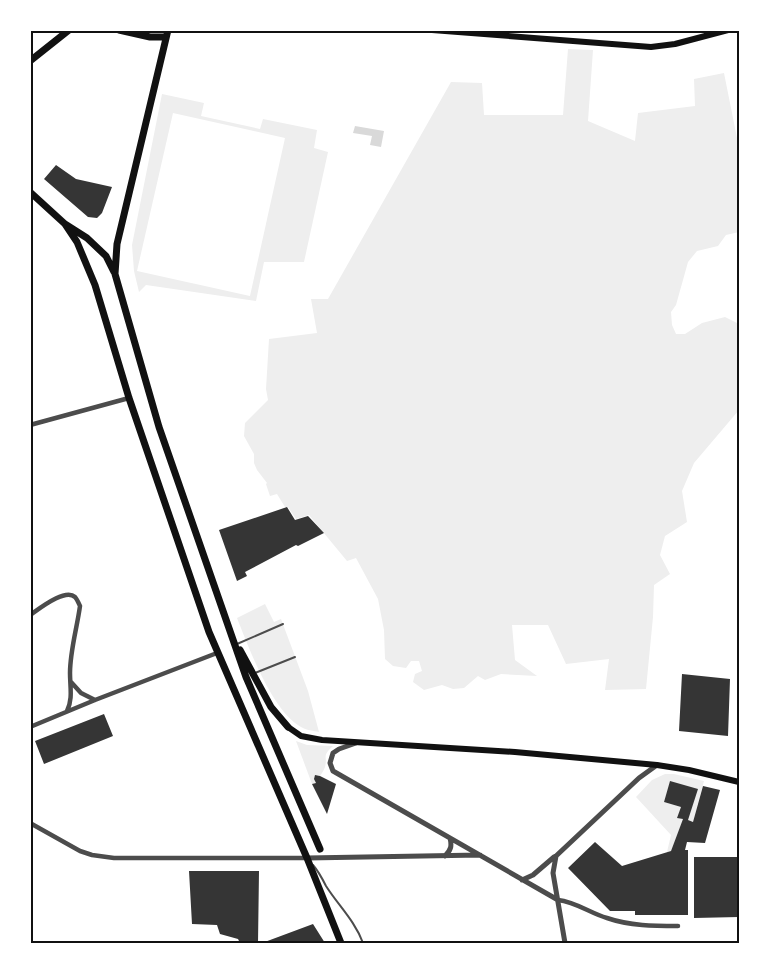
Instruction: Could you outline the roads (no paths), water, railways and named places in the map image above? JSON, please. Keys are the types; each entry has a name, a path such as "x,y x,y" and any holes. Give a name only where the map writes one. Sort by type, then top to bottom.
{"main road":[{"path":"30,61 69,30"},
{"path":"115,273 117,244 167,34 150,37 119,30"},
{"path":"432,30 651,47 675,44 728,30"},
{"path":"30,192 65,224 87,238 106,256 115,273 159,427 226,621 246,677 320,849"},
{"path":"65,224 77,242 94,285 129,398 209,632 307,858 341,943"},
{"path":"226,621 271,707 288,727 301,736 322,741 515,752 657,765 689,770 739,783"}],"street":[{"path":"30,425 129,398"},
{"path":"30,615 61,596 75,597 80,606 70,674 70,705 67,711"},
{"path":"30,727 217,652"},
{"path":"71,682 81,693 95,700"},
{"path":"356,743 333,753 330,763 333,771 522,880 558,900 572,902 603,917 623,923 678,926"},
{"path":"522,880 533,875 556,856 639,778 657,765"},
{"path":"30,823 80,851 114,858 481,855"},
{"path":"445,856 452,845 450,838"},
{"path":"556,856 553,873 565,943"}],"lane":[{"path":"237,644 283,624"},
{"path":"253,674 296,657"},
{"path":"307,858 320,872 363,943"}]}
